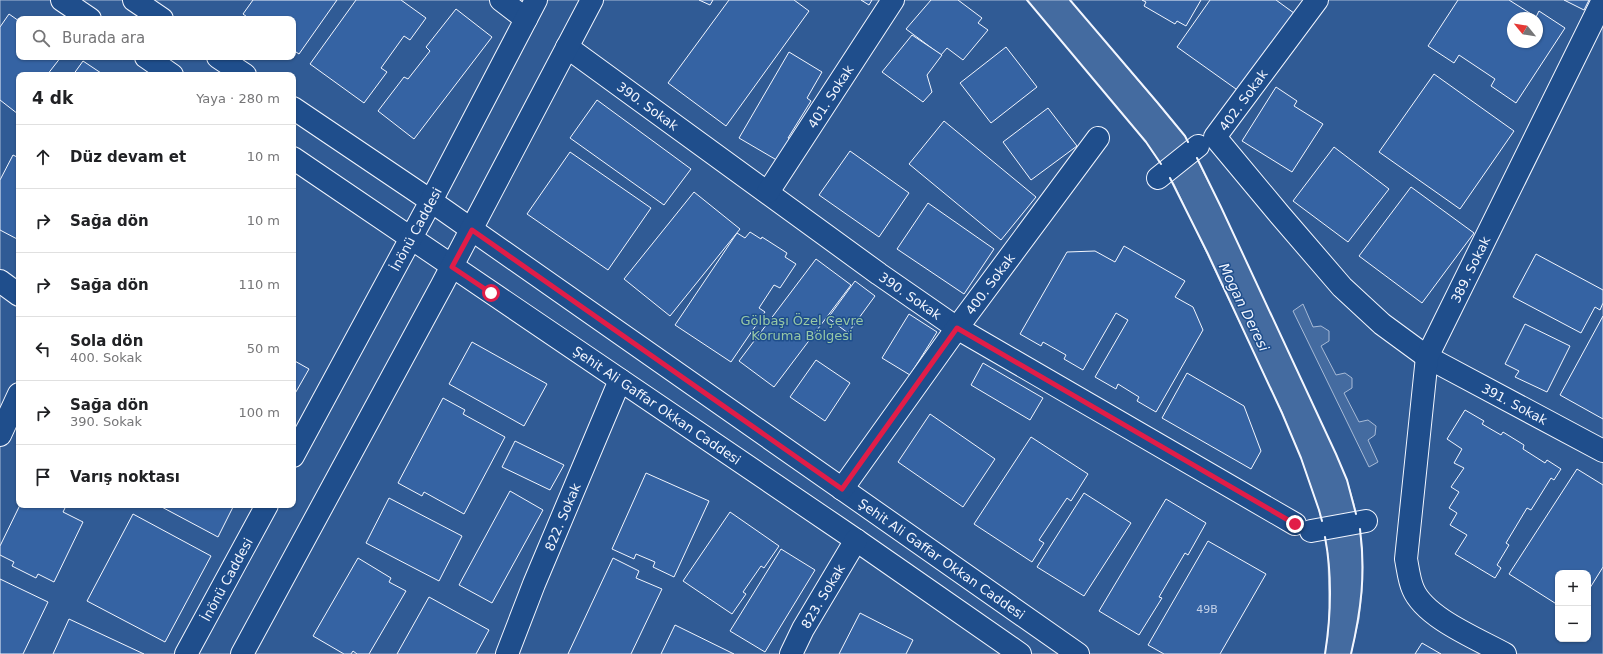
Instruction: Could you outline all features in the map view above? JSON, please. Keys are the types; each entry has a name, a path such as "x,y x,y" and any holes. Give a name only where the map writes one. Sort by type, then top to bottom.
{"street":[{"path":"62,0 86,16"},
{"path":"134,0 158,16"},
{"path":"501,0 526,19"},
{"name":"İnönü Caddesi","path":"296,450 431,201 536,0"},
{"path":"244,654 472,230 592,0"},
{"name":"401. Sokak","path":"768,192 893,0"},
{"name":"402. Sokak","path":"1280,216 1215,137 1317,0"},
{"name":"389. Sokak","path":"1505,654 1442,620 1426,608 1414,590 1406,559 1427,357 1603,0"},
{"name":"390. Sokak","path":"567,47 957,328 1303,528 1366,520"},
{"path":"150,60 166,72"},
{"path":"222,60 240,72"},
{"name":"Şehit Ali Gaffar Okkan Caddesi","path":"296,110 431,201 1078,654"},
{"name":"400. Sokak","path":"842,489 957,328 1098,138"},
{"path":"1158,178 1198,146"},
{"name":"Şehit Ali Gaffar Okkan Caddesi","path":"296,160 856,540 1020,654"},
{"name":"391. Sokak","path":"1280,216 1342,287 1382,324 1427,357 1603,451"},
{"path":"0,282 16,292"},
{"name":"822. Sokak","path":"507,654 534,584 620,380"},
{"path":"0,435 16,400"},
{"name":"İnönü Caddesi","path":"186,654 265,508"},
{"name":"823. Sokak","path":"792,654 803,629 856,540"}],"shaded area":[{"name":"Gölbaşı Özel Çevre Koruma Bölgesi","path":"0,0 1603,0 1603,654 0,654"}],"water":[{"name":"Mogan Deresi","path":"1027,0 1070,0 1185,136 1221,207 1336,454 1347,480 1354,504 1360,531 1362,590 1359,619 1351,654 1325,654 1328,635 1329,608 1328,554 1319,510 1301,458 1282,412 1174,184 1146,142"},
{"path":"1303,304 1313,327 1321,326 1329,331 1329,341 1321,346 1336,375 1345,373 1352,378 1352,388 1344,393 1359,422 1368,420 1376,426 1375,435 1368,440 1378,462 1369,467 1293,311"}],"building":[{"path":"253,0 337,0 299,54 296,52 296,16 246,16 243,14"},
{"path":"356,0 401,0 426,18 410,40 404,36 381,68 387,72 364,103 310,64"},
{"path":"699,0 713,0 710,5"},
{"path":"729,0 794,0 809,11 726,126 668,83"},
{"path":"861,0 872,0 869,5"},
{"path":"931,0 958,0 982,18 978,23 988,30 963,60 947,48 941,55 906,29"},
{"path":"1142,0 1201,0 1186,26 1177,21 1175,24 1144,6 1146,2"},
{"path":"1210,0 1276,0 1298,16 1243,94 1177,47"},
{"path":"1458,0 1509,0 1528,12 1507,12 1507,48 1543,48 1543,14 1565,28 1516,103 1491,86 1495,79 1459,55 1454,63 1428,46"},
{"path":"1564,0 1589,0 1584,10"},
{"path":"456,9 492,37 414,139 378,111 404,77 408,79 430,51 426,47"},
{"path":"9,14 16,19 16,60 59,60 49,72 16,72 16,112 0,100 0,27"},
{"path":"912,35 942,55 927,75 932,92 923,102 882,72"},
{"path":"1006,47 1037,87 991,123 960,83"},
{"path":"789,52 822,72 807,98 811,101 788,138 792,140 780,162 739,138"},
{"path":"83,61 100,72 75,72"},
{"path":"1434,74 1514,131 1460,209 1379,152"},
{"path":"1276,87 1297,101 1294,106 1323,124 1292,172 1242,141"},
{"path":"597,100 691,169 664,205 570,138"},
{"path":"1048,108 1077,146 1031,180 1003,142"},
{"path":"944,121 1036,197 1001,240 909,164"},
{"path":"1334,147 1389,189 1348,242 1293,201"},
{"path":"850,151 909,193 879,237 819,195"},
{"path":"570,152 651,208 608,270 527,214"},
{"path":"13,155 16,156 16,238 0,230 0,180"},
{"path":"1411,187 1474,233 1422,303 1359,256"},
{"path":"694,192 740,229 670,316 624,279"},
{"path":"928,203 994,249 964,294 897,249"},
{"path":"750,232 761,239 762,237 787,253 785,257 796,264 780,288 774,285 759,308 765,312 731,362 675,325 737,233 745,238"},
{"path":"1124,246 1185,281 1175,297 1193,307 1203,330 1156,412 1137,401 1139,397 1118,384 1116,389 1095,377 1128,320 1116,313 1083,370 1064,359 1066,355 1043,342 1041,346 1020,334 1067,252 1095,251 1115,262"},
{"path":"1536,254 1603,290 1603,303 1600,310 1595,307 1581,333 1513,297"},
{"path":"816,259 851,285 774,387 739,361"},
{"path":"855,281 875,296 848,333 828,318"},
{"path":"909,314 937,332 910,375 882,358"},
{"path":"1603,316 1603,419 1560,395"},
{"path":"1525,324 1570,346 1547,392 1515,377 1519,371 1505,364"},
{"path":"472,342 547,384 524,426 449,384"},
{"path":"816,360 850,383 825,421 790,397"},
{"path":"296,362 309,369 296,392"},
{"path":"983,363 1043,398 1030,420 971,385"},
{"path":"1187,373 1244,406 1261,451 1251,469 1162,418"},
{"path":"443,398 465,410 463,414 505,437 464,514 424,492 422,496 398,483"},
{"path":"1465,410 1484,421 1482,424 1501,435 1503,432 1524,445 1523,449 1545,463 1547,460 1561,469 1554,480 1551,478 1531,510 1527,508 1506,543 1509,545 1497,565 1501,568 1495,578 1455,554 1467,535 1450,525 1457,513 1449,508 1459,492 1451,487 1464,468 1454,463 1462,449 1447,439"},
{"path":"930,414 995,459 963,507 898,462"},
{"path":"1031,437 1088,474 1071,501 1067,498 1039,540 1044,543 1032,562 974,524"},
{"path":"515,441 564,465 550,490 502,467"},
{"path":"1577,469 1603,485 1603,567 1591,586 1591,570 1555,570 1555,603 1509,574"},
{"path":"646,473 709,501 674,577 653,567 655,562 636,554 634,559 612,549"},
{"path":"510,491 543,510 492,603 459,585"},
{"path":"1084,493 1131,523 1084,596 1037,567"},
{"path":"389,498 462,536 439,581 366,543"},
{"path":"1166,499 1206,523 1188,555 1185,553 1159,597 1162,598 1139,635 1099,611"},
{"path":"19,508 65,508 63,512 83,522 54,582 38,574 36,578 12,566 14,562 0,555 0,546"},
{"path":"164,508 232,508 218,537"},
{"path":"730,512 779,546 764,568 761,566 743,592 746,594 732,614 683,581"},
{"path":"133,514 211,556 165,642 87,601"},
{"path":"1208,541 1266,574 1220,654 1164,654 1148,645"},
{"path":"781,549 815,570 765,652 730,631"},
{"path":"358,558 391,578 389,582 406,591 369,654 357,654 353,651 351,654 344,654 313,636"},
{"path":"613,558 639,571 636,578 662,589 631,654 568,654"},
{"path":"0,579 48,602 23,654 0,654"},
{"path":"429,597 489,630 476,654 397,654"},
{"path":"860,613 913,640 906,654 839,654"},
{"path":"69,619 144,654 53,654"},
{"path":"675,625 734,654 661,654"},
{"path":"1422,643 1441,654 1415,654"}],"wall":[{"path":"1027,0 1146,142 1161,164"},
{"path":"1070,0 1157,102 1185,136 1188,142"},
{"path":"1197,158 1336,454 1347,480 1356,514"},
{"path":"1170,178 1208,254 1282,413 1301,458 1322,521"},
{"path":"1351,654 1362,592 1363,561 1360,529"},
{"path":"1325,537 1330,580 1329,625 1325,654"}],"route":[{"path":"491,293 452,267 472,230 842,489 957,328 1295,524"}]}
